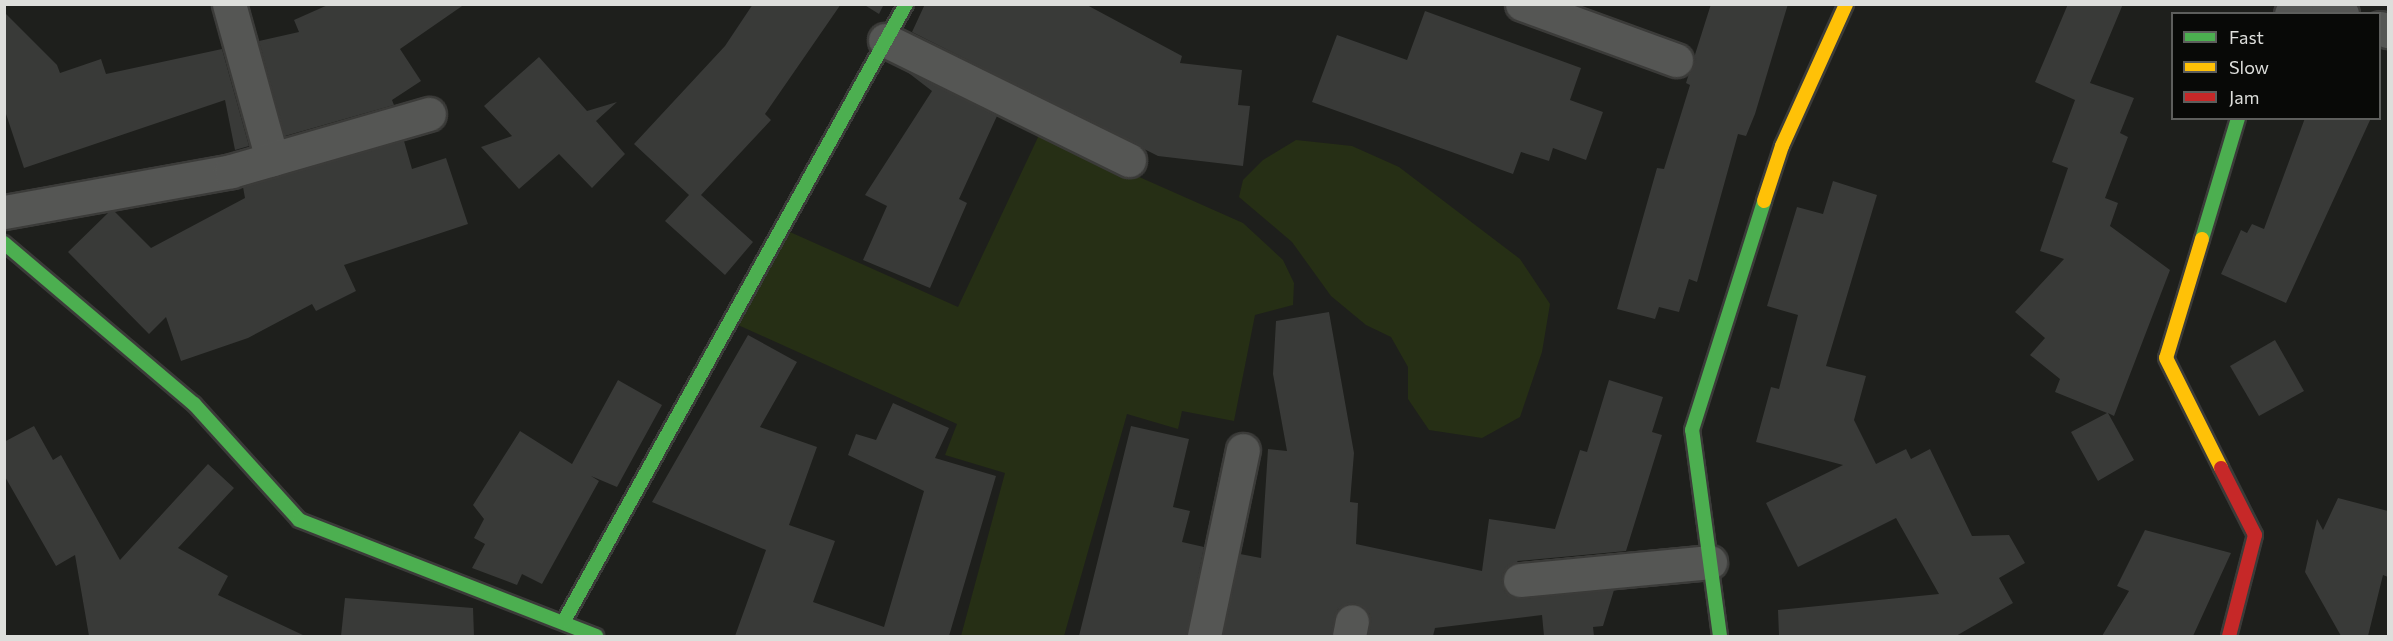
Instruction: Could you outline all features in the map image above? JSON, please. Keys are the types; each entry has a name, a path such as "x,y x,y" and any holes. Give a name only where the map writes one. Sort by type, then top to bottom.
{"street":[{"path":"228,4 272,159"},
{"path":"564,621 906,4"},
{"path":"1522,4 1676,60"},
{"path":"1720,636 1692,430 1782,146 1846,4"},
{"path":"2319,4 2337,12"},
{"path":"885,40 1129,160"},
{"path":"4,212 231,171 429,114"},
{"path":"2229,636 2254,535 2166,358 2237,120"},
{"path":"4,243 194,404 299,520 564,621 596,636"},
{"path":"1204,636 1244,450"},
{"path":"1520,580 1710,562"}],"green space":[{"path":"1040,133 1243,223 1283,260 1294,283 1293,305 1255,315 1234,421 1182,411 1178,429 1127,414 1064,636 961,636 1005,473 945,455 957,424 738,325 790,232 958,307"},
{"path":"1296,140 1352,146 1399,167 1520,259 1550,304 1542,352 1520,417 1482,438 1429,430 1408,399 1408,367 1391,337 1366,325 1331,296 1292,242 1239,197 1243,180 1263,160"}],"building":[{"path":"330,4 465,4 400,49 421,81 392,100 394,105 285,136 259,41 299,32 294,20"},
{"path":"753,4 841,4 765,114 771,120 701,195 753,242 725,275 665,221 689,195 634,144 725,46"},
{"path":"863,4 884,4 879,14"},
{"path":"925,4 1085,4 1182,56 1180,63 1242,70 1238,105 1250,106 1243,166 1158,156 912,32"},
{"path":"1711,4 1788,4 1755,114 1746,136 1738,134 1697,282 1689,279 1679,312 1659,307 1655,319 1617,309 1657,168 1664,169 1690,85 1686,83"},
{"path":"2068,4 2123,4 2090,83 2134,98 2120,133 2128,137 2105,198 2118,203 2110,226 2170,270 2114,416 2108,413 2134,460 2098,481 2071,432 2107,413 2055,392 2060,379 2030,355 2045,338 2015,312 2064,259 2040,251 2068,168 2052,162 2075,100 2035,82"},
{"path":"1425,11 1581,68 1570,100 1603,112 1586,160 1553,148 1549,161 1521,152 1513,174 1312,102 1337,35 1407,60"},
{"path":"4,12 57,65 60,73 101,59 106,74 222,49 249,146 235,150 225,100 24,168 4,108"},
{"path":"539,57 587,111 617,102 596,121 625,154 592,188 559,154 519,189 481,147 512,136 484,106"},
{"path":"906,71 997,116 959,199 967,203 930,288 863,260 887,206 865,195 932,91"},
{"path":"2304,120 2370,120 2286,303 2221,274 2241,230 2247,233 2252,224 2264,229"},
{"path":"404,141 412,169 446,158 468,224 344,265 356,291 316,311 312,304 248,338 181,361 166,317 149,334 68,252 109,212 114,211 151,248 245,198 243,187"},
{"path":"1833,181 1877,195 1826,366 1866,376 1854,420 1876,464 1906,449 1911,459 1930,449 1972,536 2009,535 2025,563 1999,578 2013,603 1956,636 1779,636 1778,610 1939,594 1896,518 1798,567 1766,503 1843,465 1756,442 1771,387 1779,389 1798,315 1767,306 1797,207 1823,214"},
{"path":"1329,312 1354,453 1350,502 1358,503 1356,544 1482,571 1489,519 1555,529 1580,450 1587,452 1609,380 1663,397 1652,432 1662,435 1626,551 1518,561 1503,573 1505,591 1521,599 1614,590 1603,626 1593,627 1594,636 1544,636 1542,615 1435,628 1433,636 1368,636 1370,614 1355,603 1338,609 1331,636 1223,636 1240,554 1261,558 1268,449 1287,451 1273,374 1276,321"},
{"path":"748,335 797,362 760,427 817,447 789,525 835,541 813,602 884,627 924,491 848,455 856,434 876,440 893,403 949,428 935,458 996,476 949,636 735,636 766,550 652,502"},
{"path":"2275,340 2304,391 2259,416 2230,366"},
{"path":"618,380 662,405 617,487 591,476 599,481 542,584 522,574 517,585 472,568 485,544 474,538 484,519 473,505 520,431 572,464"},
{"path":"34,426 53,460 61,455 120,560 208,464 234,488 178,548 228,576 218,595 305,636 89,636 75,555 56,566 4,475 4,442"},
{"path":"1131,426 1189,439 1173,507 1190,511 1182,542 1204,547 1186,636 1079,636"},
{"path":"2338,498 2388,511 2388,577 2383,575 2368,636 2341,636 2305,572 2317,519 2323,530"},
{"path":"2145,530 2231,553 2193,636 2102,636 2129,591 2117,586"},
{"path":"345,598 473,608 474,636 341,636"}],"traffic: fast":[{"path":"564,621 906,4"},
{"path":"2202,239 2237,120"},
{"path":"1720,636 1692,430 1764,201"},
{"path":"4,243 194,404 299,520 596,636"}],"traffic: slow":[{"path":"1764,201 1782,146 1846,4"},
{"path":"2202,239 2166,358 2221,468"}],"traffic: jam":[{"path":"2221,468 2255,535 2229,636"}]}
